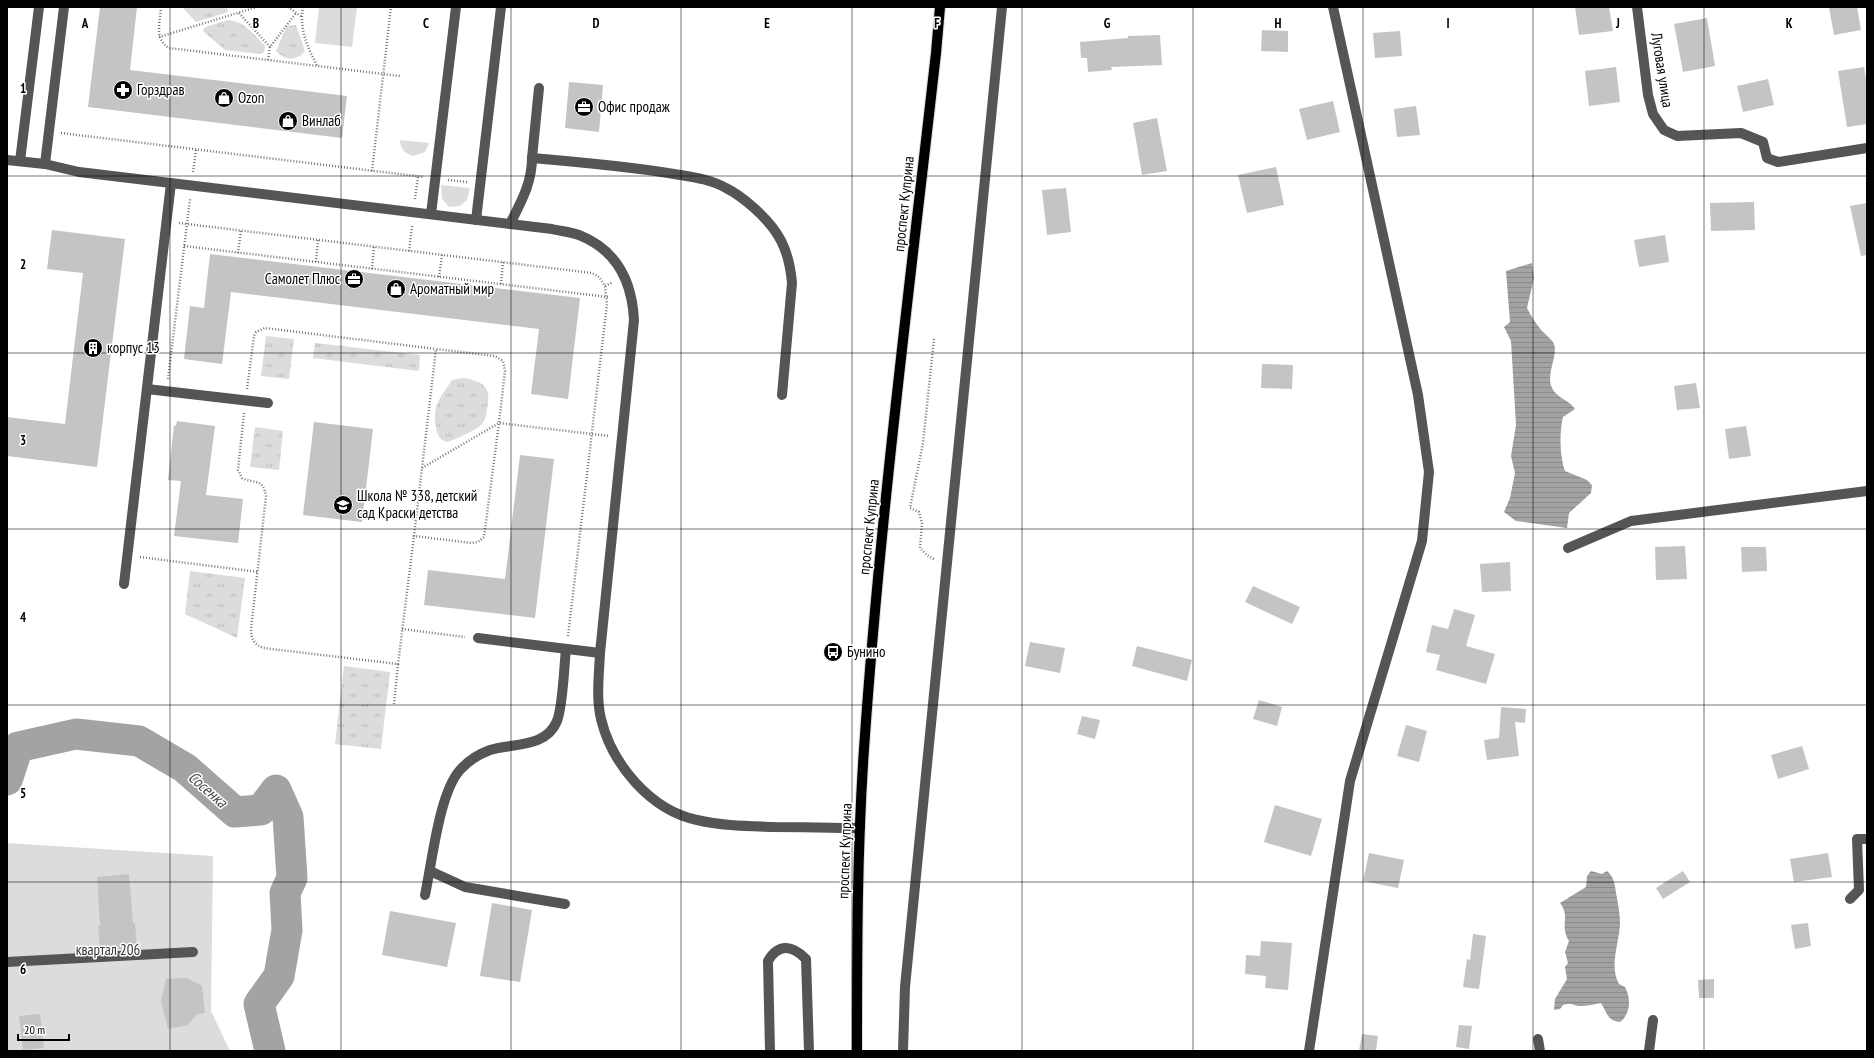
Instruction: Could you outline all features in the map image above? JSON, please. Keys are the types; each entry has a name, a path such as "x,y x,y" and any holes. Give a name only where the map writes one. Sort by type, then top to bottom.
{"main road":[{"name":"проспект Куприна","path":"857,1051 860,828 865,741 885,505 940,7"}],"street":[{"path":"20,161 39,7"},
{"path":"45,164 64,7"},
{"path":"431,214 456,7"},
{"path":"476,220 501,7"},
{"path":"904,1051 905,987 1002,7"},
{"path":"1309,1051 1350,781 1422,541 1429,472 1418,395 1333,7"},
{"name":"Луговая улица","path":"1637,7 1648,95 1653,114 1664,130 1677,136 1741,133 1764,142 1767,158 1778,162 1867,148"},
{"path":"510,224 528,187 531,175 539,88"},
{"path":"532,158 636,167 708,180 726,188 742,198 771,223 787,251 792,283 782,395"},
{"path":"7,160 45,164 79,172 431,214 578,234 593,242 609,254 625,277 633,301 634,320 600,653 599,703 609,743 628,774 656,801 673,812 695,820 728,826 860,828"},
{"path":"124,584 171,183"},
{"path":"147,389 268,403"},
{"path":"1568,548 1631,521 1867,491"},
{"path":"478,638 600,653"},
{"path":"425,895 446,792 460,770 469,762 491,750 543,738 556,722 566,649"},
{"path":"1850,899 1859,890 1857,839 1867,839"},
{"path":"430,871 465,887 566,904"},
{"path":"770,1051 768,961 772,956 785,948 798,950 806,959 809,1051"},
{"path":"7,962 193,952"},
{"path":"1649,1051 1653,1020"},
{"path":"1538,1039 1540,1051"}],"path":[{"path":"161,7 159,37 164,45 169,48 400,76"},
{"path":"244,11 245,7"},
{"path":"159,37 257,7"},
{"path":"288,7 302,17"},
{"path":"303,7 302,17 304,37 317,66"},
{"path":"372,171 391,7"},
{"path":"239,13 270,47"},
{"path":"268,60 270,47 296,13"},
{"path":"49,132 480,184"},
{"path":"167,391 196,150"},
{"path":"167,222 592,273 599,277 605,286 608,297 566,649"},
{"path":"238,253 241,231"},
{"path":"316,262 318,240"},
{"path":"184,246 608,297"},
{"path":"372,269 374,247"},
{"path":"439,277 442,255"},
{"path":"501,284 503,262"},
{"path":"605,286 625,277"},
{"path":"398,664 263,648 257,646 251,637 266,496 261,484 258,481 242,478 238,470 254,336 260,330 265,328 495,356 503,361 505,371 484,537 478,542 472,543 414,536"},
{"path":"934,339 922,443 910,508 919,512 922,524 920,548 934,560 948,562"},
{"path":"394,704 436,349"},
{"path":"422,468 499,423 622,438"},
{"path":"127,556 258,572"},
{"path":"402,629 478,638"}],"green space":[{"path":"182,7 227,7 228,12 196,22"},
{"path":"319,7 357,7 352,47 315,43"},
{"path":"227,20 239,23 248,29 265,46 264,52 261,54 225,50 204,32 203,29 206,27"},
{"path":"296,25 305,51 298,57 287,58 276,51 287,26"},
{"path":"400,140 429,143 425,152 413,156 404,150 401,146"},
{"path":"441,185 470,188 467,200 460,206 449,207 442,199"},
{"path":"266,336 294,339 289,379 261,376"},
{"path":"315,343 420,355 419,371 313,358"},
{"path":"463,378 476,381 485,387 488,396 486,417 482,424 476,429 446,442 440,438 437,432 435,419 436,407 452,380"},
{"path":"255,427 283,431 279,470 250,467"},
{"path":"190,571 245,578 237,638 185,614"},
{"path":"344,666 390,672 381,749 335,744"},
{"name":"квартал 206","path":"7,843 213,856 211,1011 230,1051 7,1051"}],"shaded area":[{"path":"1532,263 1534,278 1527,308 1538,326 1553,342 1555,347 1550,376 1552,388 1575,409 1563,417 1561,452 1563,465 1565,471 1587,480 1592,485 1591,493 1569,513 1567,528 1516,521 1504,512 1510,498 1515,473 1511,456 1516,425 1511,341 1504,327 1510,322 1506,271"},
{"path":"1591,871 1602,874 1607,871 1613,878 1615,887 1620,924 1615,955 1615,970 1619,984 1625,987 1627,991 1629,1001 1626,1015 1620,1022 1612,1020 1608,1016 1601,1003 1584,1006 1566,1004 1560,1009 1554,1010 1555,999 1567,979 1565,967 1568,963 1565,952 1569,941 1565,930 1565,913 1560,903 1586,887 1587,876"}],"building":[{"path":"100,7 137,7 130,70 347,96 342,138 88,107"},
{"path":"1575,7 1609,7 1613,31 1579,35"},
{"path":"1829,7 1857,7 1861,30 1834,35"},
{"path":"1707,18 1715,66 1683,72 1674,24"},
{"path":"1262,30 1288,31 1288,52 1261,51"},
{"path":"1400,31 1402,56 1375,58 1373,33"},
{"path":"1160,35 1162,65 1111,67 1112,70 1088,72 1087,58 1081,58 1080,42 1128,38 1128,36"},
{"path":"1616,67 1620,102 1589,106 1585,71"},
{"path":"1864,67 1867,86 1867,124 1847,127 1838,71"},
{"path":"1768,79 1774,105 1743,112 1737,86"},
{"name":"Офис продаж","path":"569,82 603,85 599,132 565,128"},
{"path":"1333,101 1340,132 1307,140 1299,109"},
{"path":"1416,106 1420,135 1397,137 1394,109"},
{"path":"1157,118 1167,171 1142,175 1133,123"},
{"path":"1276,167 1284,205 1247,213 1238,175"},
{"path":"1066,188 1071,232 1047,235 1042,190"},
{"path":"1754,202 1755,230 1711,231 1710,203"},
{"path":"1867,203 1867,255 1861,256 1850,206"},
{"name":"корпус 13","path":"52,230 125,239 97,467 7,456 7,417 65,424 83,273 47,269"},
{"path":"1665,235 1669,262 1639,267 1634,240"},
{"path":"210,254 580,298 568,399 531,394 539,329 231,292 222,364 184,359 190,306 204,308"},
{"path":"1262,364 1293,365 1292,389 1261,388"},
{"path":"1696,383 1700,408 1677,410 1674,386"},
{"path":"177,421 215,426 206,495 243,499 238,543 174,536 181,481 168,480 174,425 176,426"},
{"path":"314,422 373,429 362,522 303,515"},
{"path":"1746,426 1751,456 1729,459 1725,429"},
{"path":"520,455 554,459 535,618 424,605 428,570 505,579"},
{"path":"1685,546 1687,579 1656,580 1655,547"},
{"path":"1741,547 1766,547 1767,571 1742,572"},
{"path":"1510,562 1511,591 1482,592 1480,564"},
{"path":"1253,586 1300,607 1292,624 1245,602"},
{"path":"1454,609 1475,615 1466,646 1495,654 1486,684 1436,670 1440,655 1426,652 1432,625 1448,629"},
{"path":"1030,642 1065,648 1060,673 1025,666"},
{"path":"1137,646 1192,660 1187,681 1132,666"},
{"path":"1259,700 1282,707 1277,726 1253,719"},
{"path":"1501,707 1526,709 1525,723 1515,722 1519,756 1487,760 1484,740 1499,738"},
{"path":"1082,716 1100,720 1095,739 1077,734"},
{"path":"1406,725 1427,731 1419,762 1397,756"},
{"path":"1802,746 1809,769 1778,779 1771,755"},
{"path":"1275,805 1322,819 1311,856 1264,842"},
{"path":"1369,853 1404,860 1398,888 1363,881"},
{"path":"1828,853 1832,877 1794,882 1790,859"},
{"path":"1683,871 1690,882 1663,899 1656,888"},
{"path":"129,874 133,923 135,923 137,948 100,950 97,877"},
{"path":"492,903 532,910 520,982 480,976"},
{"path":"390,911 456,923 447,967 382,955"},
{"path":"1808,923 1811,946 1795,949 1791,925"},
{"path":"1473,934 1486,936 1479,989 1463,987 1467,959 1470,960"},
{"path":"1261,941 1292,943 1288,990 1265,988 1266,976 1245,974 1246,955 1260,956"},
{"path":"187,978 202,986 205,1013 197,1014 188,1025 168,1029 161,1001 166,979"},
{"path":"1714,979 1714,998 1699,998 1698,980"},
{"path":"40,1014 44,1048 23,1050 19,1016"},
{"path":"1459,1025 1472,1026 1469,1049 1456,1047"},
{"path":"1362,1034 1378,1036 1376,1051 1359,1051"}],"waterway":[{"name":"Сосенка","path":"7,780 18,747 76,734 139,741 185,768 235,812 261,810 276,790 288,817 292,878 285,893 287,930 279,976 259,1004 270,1051"}],"place":[{"name":"Горздрав","path":"123,90"},
{"name":"Ozon","path":"224,98"},
{"name":"Офис продаж","path":"584,107"},
{"name":"Винлаб","path":"288,121"},
{"name":"Самолет Плюс","path":"354,279"},
{"name":"Ароматный мир","path":"396,289"},
{"name":"корпус 13","path":"93,348"},
{"name":"Школа № 338, детский сад Краски детства","path":"343,505"},
{"name":"Бунино","path":"833,652"}]}
